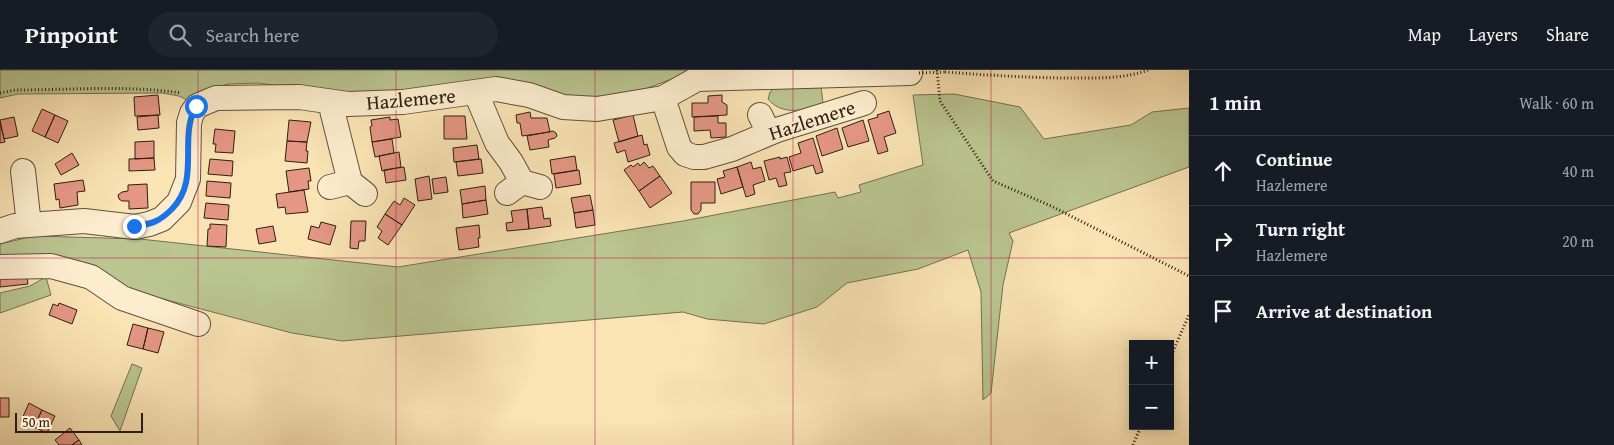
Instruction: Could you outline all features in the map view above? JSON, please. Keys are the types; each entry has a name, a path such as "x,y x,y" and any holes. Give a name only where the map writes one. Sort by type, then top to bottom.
{"street":[{"path":"663,98 697,79 915,73"},
{"name":"Hazlemere","path":"202,103 216,98 299,97 348,104 403,102 496,89 529,95 563,107 596,109 663,98 679,147 685,154 694,157 704,157 732,149 764,124 864,103"},
{"path":"476,93 497,143 511,162 523,187"},
{"path":"330,102 348,188"},
{"path":"0,231 15,226 84,221 134,226 149,224 162,219 178,202 188,179 189,123 196,106 202,103"},
{"path":"21,169 30,225"},
{"path":"0,267 51,266 91,277 122,298 198,324"}],"path":[{"path":"937,70 940,101 993,181 1051,206 1189,276"},
{"path":"915,73 945,72 1024,78 1095,78 1140,73 1148,70"},
{"path":"0,92 15,90 159,90 190,94 202,103"},
{"path":"1174,349 1189,315"},
{"path":"1133,445 1139,430"}],"green space":[{"path":"0,70 794,70 693,71 645,89 611,96 571,97 537,86 340,93 257,83 229,84 209,89 189,101 179,96 162,93 18,94 0,98"},
{"path":"821,86 823,103 801,110 780,108 768,99 770,92 775,88"},
{"path":"954,94 1020,107 1044,139 1131,125 1152,112 1189,108 1189,167 1009,233 1013,241 1003,285 991,393 983,400 981,292 968,250 918,269 847,283 817,307 764,324 707,319 683,312 342,341 292,333 0,256 0,244 34,236 140,239 398,267 683,221 835,192 838,198 861,192 859,185 923,165 913,95"},
{"path":"46,277 51,295 0,313 0,293 30,286"},
{"path":"132,364 142,368 120,431 111,416"}],"building":[{"path":"158,95 160,115 135,116 134,97"},
{"path":"722,95 722,102 727,105 727,115 692,117 692,103 708,103 708,96"},
{"path":"42,109 55,115 45,137 32,131"},
{"path":"889,111 896,133 884,137 888,151 878,154 868,120"},
{"path":"530,112 531,118 547,118 550,132 522,136 520,123 517,123 516,115"},
{"path":"55,115 68,121 58,143 45,137"},
{"path":"158,115 159,128 138,130 137,117"},
{"path":"633,115 638,136 619,142 613,120"},
{"path":"444,116 465,116 467,139 444,139"},
{"path":"718,116 718,123 726,123 726,137 711,138 710,130 694,131 694,117"},
{"path":"14,117 18,136 4,139 0,120"},
{"path":"390,117 390,120 398,119 401,137 372,142 371,120"},
{"path":"289,120 311,122 307,142 287,141"},
{"path":"863,120 869,141 848,147 842,128"},
{"path":"0,123 5,142 0,143"},
{"path":"837,128 843,149 822,156 816,136"},
{"path":"215,129 235,131 233,153 215,152 216,144 213,144"},
{"path":"553,131 557,136 548,140 549,147 530,150 527,136"},
{"path":"642,135 644,145 647,144 650,155 628,162 625,150 617,153 614,143"},
{"path":"813,138 823,172 816,174 813,165 793,171 789,157 801,153 798,143"},
{"path":"392,139 394,153 375,157 372,142"},
{"path":"154,141 154,158 135,159 135,142"},
{"path":"287,141 307,142 307,163 285,161"},
{"path":"477,145 479,159 454,162 453,148"},
{"path":"399,152 401,167 382,171 379,156"},
{"path":"72,153 79,165 61,175 55,164"},
{"path":"575,156 577,170 552,174 550,160"},
{"path":"780,157 780,159 787,157 791,172 784,173 787,185 779,187 776,178 769,180 764,161"},
{"path":"154,158 155,170 129,171 129,159"},
{"path":"210,159 233,161 232,176 208,174"},
{"path":"481,159 483,173 458,176 456,162"},
{"path":"644,162 649,168 653,166 660,176 639,191 624,170 638,163 640,166"},
{"path":"751,162 753,169 761,167 765,181 753,185 755,194 746,197 737,167"},
{"path":"404,167 406,180 386,183 384,170"},
{"path":"737,167 743,187 721,194 717,179 725,177 723,171"},
{"path":"309,168 311,181 308,181 309,189 289,192 286,171"},
{"path":"579,170 581,184 556,188 554,174"},
{"path":"429,176 432,199 418,201 415,179"},
{"path":"660,176 672,193 650,208 639,191"},
{"path":"446,177 448,192 434,194 432,179"},
{"path":"83,180 85,191 77,192 78,205 60,208 59,199 56,200 54,184"},
{"path":"207,181 231,183 230,198 206,196"},
{"path":"691,182 715,182 715,203 701,203 701,210 698,214 694,214 691,210"},
{"path":"147,184 148,208 129,209 129,201 119,199 118,195 128,191 128,185"},
{"path":"485,186 486,200 462,204 460,190"},
{"path":"304,190 308,212 286,214 285,207 278,208 276,194"},
{"path":"590,195 593,210 574,213 571,198"},
{"path":"404,198 415,205 402,225 385,214 394,201 400,205"},
{"path":"486,200 488,214 463,218 462,204"},
{"path":"206,203 229,205 228,220 204,218"},
{"path":"542,207 544,219 550,218 551,226 529,229 527,209"},
{"path":"527,209 529,229 507,231 506,223 513,222 511,211"},
{"path":"593,210 595,225 576,228 574,213"},
{"path":"385,214 402,225 388,245 378,238 382,231 377,227"},
{"path":"351,221 366,221 365,241 359,241 358,249 350,248"},
{"path":"321,222 336,226 330,245 308,239 311,226 319,228"},
{"path":"210,224 227,225 226,247 207,246"},
{"path":"479,225 479,247 459,250 456,228"},
{"path":"273,226 276,241 259,244 256,229"},
{"path":"26,270 28,284 0,287 0,273"},
{"path":"59,303 77,310 72,324 49,315 53,304 58,306"},
{"path":"133,324 148,328 143,349 127,345"},
{"path":"148,328 164,332 158,353 143,349"},
{"path":"0,398 9,398 9,417 0,417"},
{"path":"29,403 42,410 34,427 21,421"},
{"path":"42,410 55,416 47,433 34,427"},
{"path":"70,428 79,440 72,445 59,445 55,440"},
{"path":"79,440 82,445 72,445"}],"route":[{"path":"134,226 149,224 162,219 178,202 188,179 189,123 196,106"}]}
